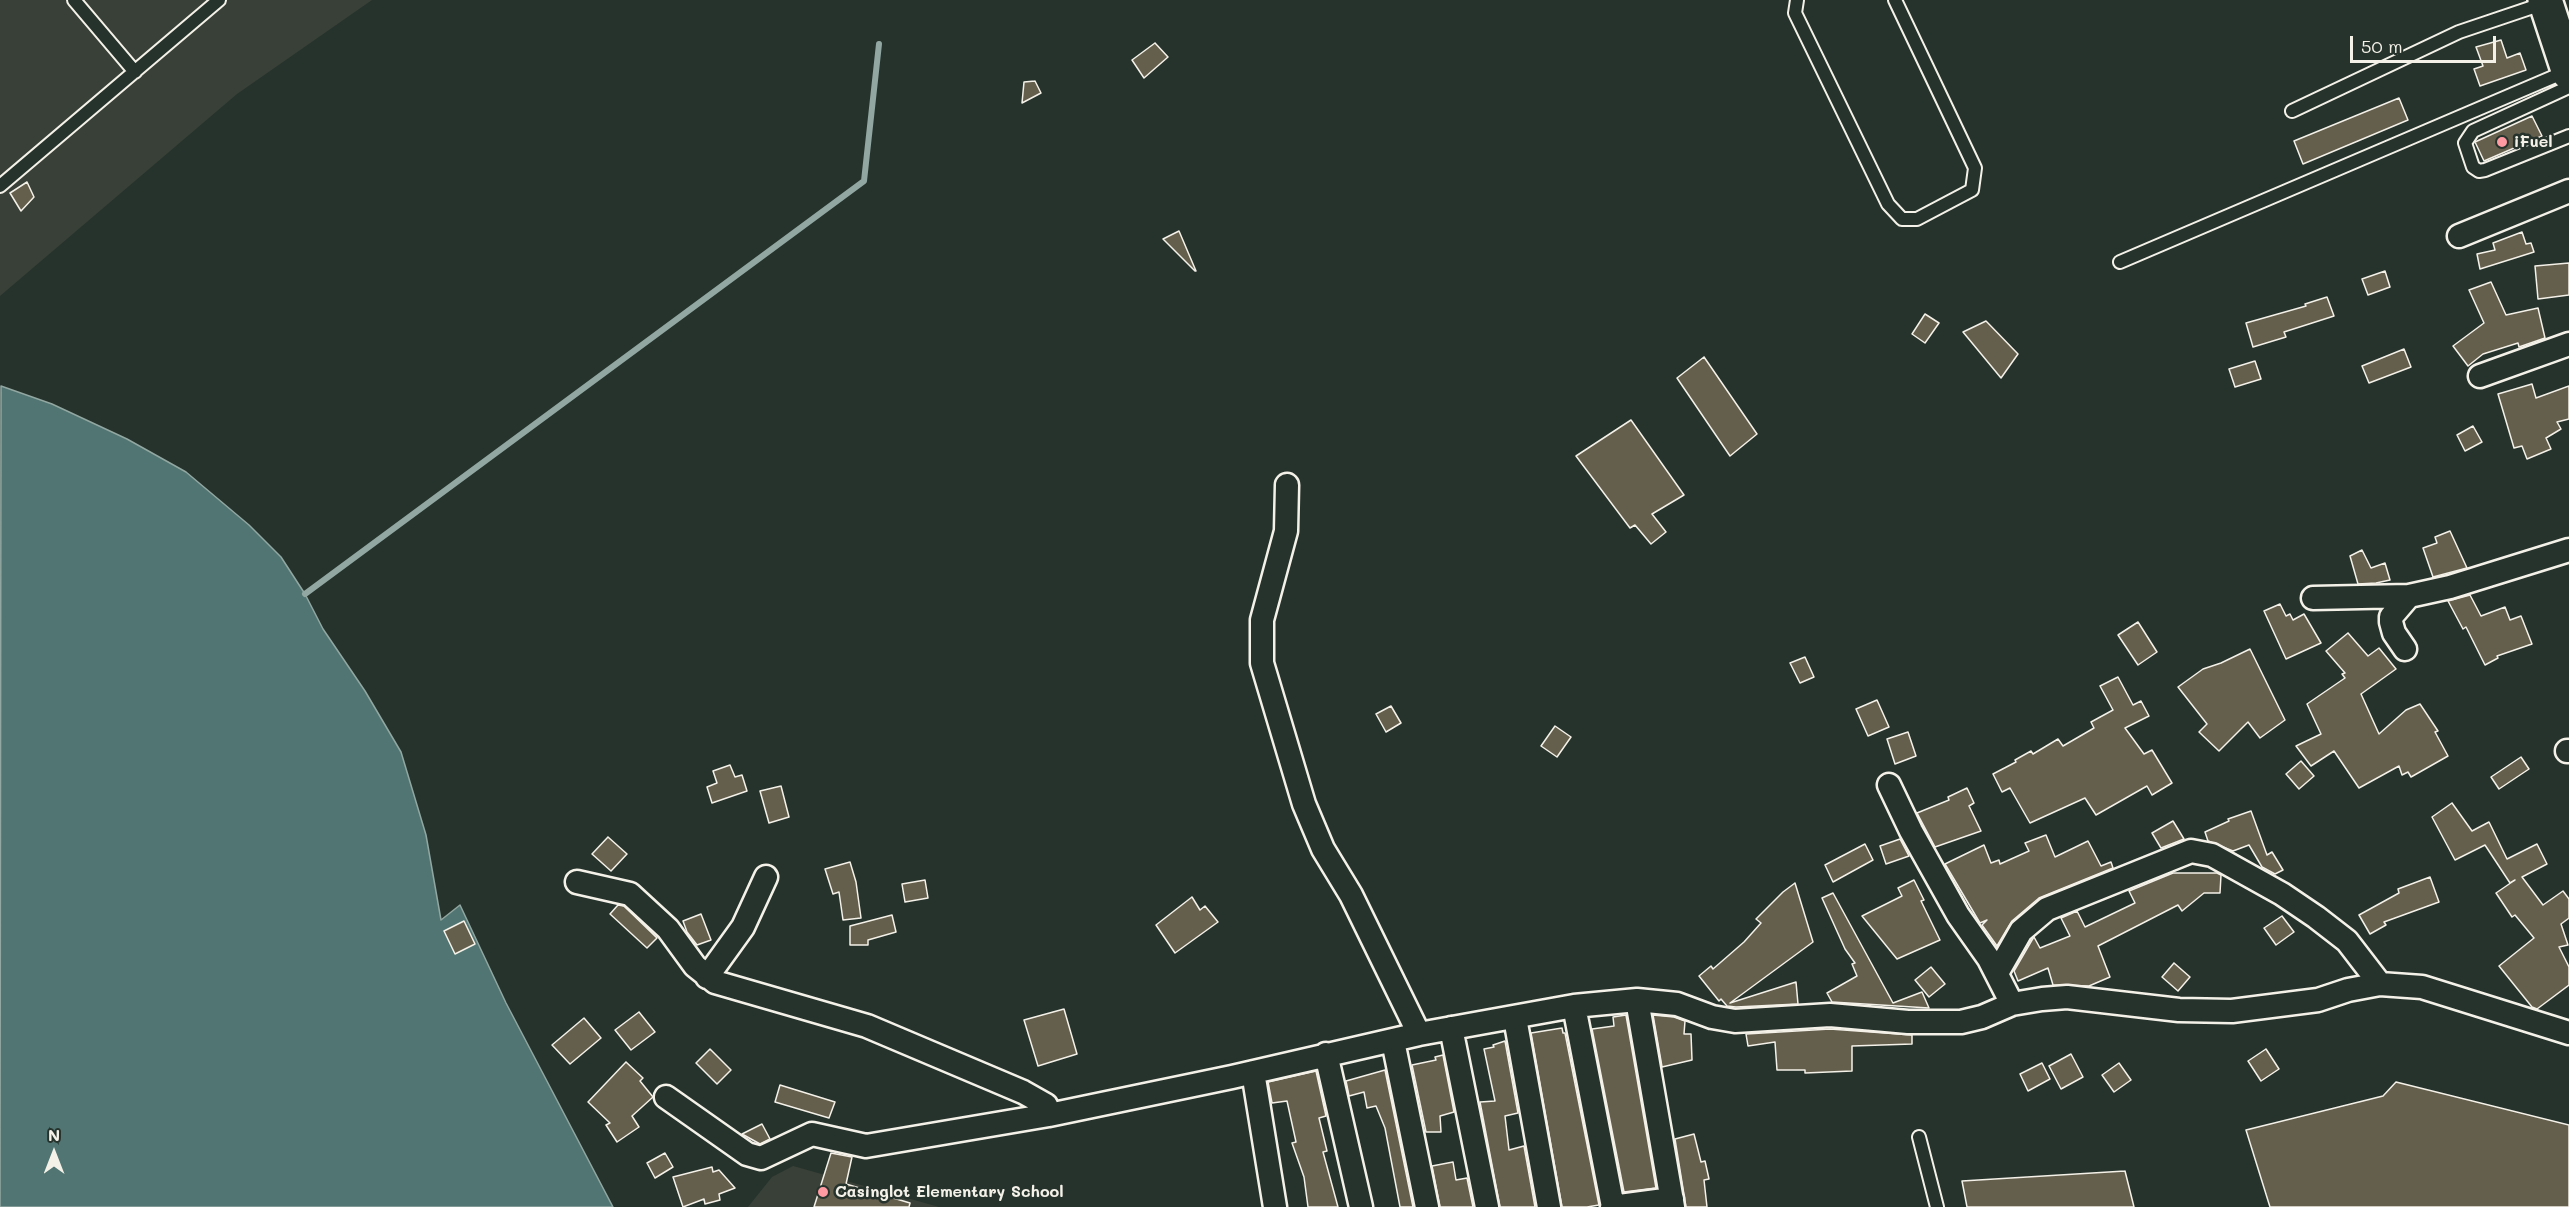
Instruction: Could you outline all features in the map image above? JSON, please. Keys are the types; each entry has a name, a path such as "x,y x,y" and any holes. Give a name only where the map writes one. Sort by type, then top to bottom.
{"highway":[{"path":"2545,2 2569,77"}],"street":[{"path":"2459,236 2569,191"},
{"path":"2480,376 2569,344"},
{"path":"1287,485 1286,531 1262,620 1262,663 1304,804 1323,849 1351,894 1419,1034"},
{"path":"2313,598 2409,596 2450,587 2569,550"},
{"path":"2405,648 2394,633 2391,617 2409,596"},
{"path":"1889,785 1911,831 1958,915 1997,973 2012,1004"},
{"path":"1997,973 2021,931 2047,909 2191,851 2212,855 2282,894 2316,917 2347,941 2380,984"},
{"path":"706,976 743,927 766,877"},
{"path":"577,882 630,894 668,929 695,966 715,982 867,1026 1023,1092 1046,1105 1049,1115"},
{"path":"666,1097 747,1154 761,1158 812,1134 866,1146 1049,1115 1419,1034 1574,1006 1637,1000 1677,1004 1726,1020 1746,1022 1830,1015 1908,1022 1961,1022 1982,1017 2012,1004 2067,997 2179,1010 2232,1011 2318,1000 2348,990 2380,984 2421,987 2569,1033"},
{"path":"1574,1006 1613,1207 1673,1203 1637,1000"},
{"path":"1515,1018 1549,1207"},
{"path":"1451,1028 1487,1207"},
{"path":"1394,1041 1427,1207"},
{"path":"1326,1054 1361,1207"},
{"path":"1253,1072 1275,1207"}],"lane":[{"path":"74,0 135,72"},
{"path":"3,178 135,72 219,0"},
{"path":"1797,0 1795,13 1888,204 1902,219 1917,219 1972,190 1975,168 1895,0"},
{"path":"2292,111 2458,32 2545,2"},
{"path":"2569,77 2473,130 2464,143 2473,167 2479,171 2569,136"},
{"path":"2121,262 2569,77"},
{"path":"1919,1137 1936,1207"}],"shaded area":[{"path":"0,0 372,0 237,94 0,296"},
{"name":"Casinglot Elementary School","path":"793,1166 939,1207 748,1207 772,1177"}],"water":[{"path":"1,386 52,404 127,439 186,472 249,525 281,557 305,594 323,629 365,691 401,752 426,835 441,920 460,905 506,1003 613,1207 0,1207"}],"building":[{"path":"2501,40 2507,58 2520,53 2526,70 2480,86 2474,69 2483,66 2476,47"},
{"path":"1155,43 1168,57 1144,78 1132,60"},
{"path":"1035,81 1041,93 1022,103 1024,82"},
{"path":"2399,98 2408,120 2303,164 2294,141"},
{"path":"2532,116 2542,136 2484,161 2475,142"},
{"path":"27,182 34,197 21,211 10,193"},
{"path":"1179,231 1196,271 1163,239"},
{"path":"2522,232 2526,244 2531,243 2534,252 2480,269 2477,254 2495,250 2493,243"},
{"path":"2569,263 2569,295 2538,299 2535,266"},
{"path":"2385,271 2390,287 2368,295 2362,279"},
{"path":"2491,282 2506,315 2538,308 2545,338 2519,347 2518,343 2483,354 2468,366 2453,346 2484,323 2469,290"},
{"path":"2327,297 2334,316 2284,332 2286,337 2253,347 2246,323 2306,306 2305,304"},
{"path":"1925,314 1939,323 1925,343 1912,334"},
{"path":"1986,321 2018,354 2001,378 1963,332"},
{"path":"2404,349 2411,367 2369,383 2362,366"},
{"path":"1704,357 1757,434 1730,456 1677,378"},
{"path":"2255,361 2261,379 2235,387 2229,369"},
{"path":"2532,384 2536,398 2569,386 2569,419 2557,422 2561,429 2546,438 2551,449 2527,459 2522,446 2514,448 2498,394"},
{"path":"1631,420 1684,495 1652,514 1666,532 1651,544 1635,525 1630,528 1576,456"},
{"path":"2473,426 2482,442 2465,451 2457,435"},
{"path":"2450,531 2467,568 2433,577 2423,548 2437,543 2435,537"},
{"path":"2362,550 2371,568 2385,563 2390,580 2358,584 2350,556"},
{"path":"2470,595 2481,616 2505,607 2510,620 2521,616 2532,644 2497,656 2498,658 2485,665 2466,627 2463,629 2448,601"},
{"path":"2280,604 2286,616 2290,614 2293,620 2304,614 2321,643 2286,659 2264,611"},
{"path":"2138,622 2157,652 2138,665 2118,635"},
{"path":"2348,633 2368,656 2379,648 2396,669 2361,694 2379,734 2406,710 2420,704 2438,731 2435,732 2448,756 2411,777 2408,772 2402,775 2399,766 2359,788 2334,751 2311,766 2296,746 2321,734 2307,704 2345,678 2342,674 2345,673 2326,651"},
{"path":"2250,649 2285,720 2260,738 2248,722 2219,751 2199,732 2207,724 2178,687 2203,669"},
{"path":"1805,657 1814,677 1800,683 1790,663"},
{"path":"2118,677 2133,705 2141,701 2149,716 2125,728 2144,754 2152,750 2172,783 2152,795 2147,786 2096,815 2085,798 2030,823 2010,788 2002,792 1993,774 2031,751 2033,754 2058,739 2063,746 2094,728 2091,722 2113,710 2100,686"},
{"path":"1877,700 1889,727 1868,736 1856,709"},
{"path":"1391,706 1401,723 1386,732 1376,714"},
{"path":"1555,726 1571,737 1557,757 1541,746"},
{"path":"1908,732 1916,756 1895,764 1887,739"},
{"path":"2521,757 2529,769 2499,789 2491,777"},
{"path":"2301,761 2314,776 2299,789 2286,774"},
{"path":"730,765 735,777 742,775 747,791 712,803 707,787 717,783 713,771"},
{"path":"781,786 789,817 769,823 760,791"},
{"path":"1967,788 1974,803 1969,806 1981,831 1935,847 1917,813 1949,800 1948,797"},
{"path":"2452,803 2472,831 2489,822 2507,859 2537,844 2547,864 2522,877 2543,905 2563,891 2569,899 2569,918 2561,924 2568,945 2559,947 2569,967 2569,985 2537,1009 2532,1007 2499,966 2534,938 2515,915 2512,917 2496,893 2515,880 2510,883 2485,845 2455,860 2432,817"},
{"path":"2251,811 2267,855 2272,852 2283,870 2275,874 2262,867 2249,845 2233,851 2208,841 2205,832 2229,821 2228,819"},
{"path":"2173,821 2184,839 2161,848 2152,833"},
{"path":"2046,835 2055,857 2088,841 2101,866 2111,862 2113,868 2039,898 2012,921 1997,946 1982,925 1987,920 1980,923 1945,864 1984,845 1991,863 1999,860 2000,864 2029,851 2025,843"},
{"path":"608,837 627,854 611,871 592,854"},
{"path":"1900,839 1909,856 1886,864 1880,846"},
{"path":"1865,844 1873,860 1833,882 1825,865"},
{"path":"850,862 856,882 861,918 843,920 839,892 833,894 825,869"},
{"path":"2173,873 2217,873 2221,875 2220,893 2204,893 2182,911 2178,905 2098,946 2110,977 2089,986 2053,985 2048,968 2018,981 2014,971 2034,937 2040,948 2070,936 2061,918 2077,911 2085,927 2135,903 2129,891"},
{"path":"2430,877 2439,902 2384,922 2386,925 2370,934 2359,915 2399,893 2398,889"},
{"path":"925,880 928,898 905,902 902,884"},
{"path":"1914,880 1924,900 1921,901 1940,940 1897,959 1862,916 1902,896 1898,888"},
{"path":"1795,883 1813,942 1730,1003 1796,982 1798,1004 1727,1006 1721,999 1719,1001 1699,976 1711,966 1713,969 1744,942 1761,923 1756,919"},
{"path":"1833,893 1893,1003 1922,992 1929,1008 1832,1002 1827,993 1857,976 1852,964 1855,963 1845,949 1822,898"},
{"path":"1192,897 1200,910 1205,906 1218,922 1175,953 1156,925"},
{"path":"618,905 624,906 657,938 647,948 610,914"},
{"path":"701,914 711,940 697,945 687,932 683,921"},
{"path":"892,915 896,932 868,940 868,945 850,945 850,926"},
{"path":"2282,916 2294,932 2276,945 2264,928"},
{"path":"464,921 475,944 455,954 444,931"},
{"path":"2174,963 2190,977 2178,991 2162,977"},
{"path":"1931,967 1945,984 1929,997 1915,980"},
{"path":"1064,1009 1077,1054 1038,1066 1024,1020"},
{"path":"639,1012 655,1032 631,1050 615,1030"},
{"path":"1626,1015 1656,1188 1624,1192 1592,1029 1614,1026 1613,1017"},
{"path":"1653,1015 1674,1017 1685,1021 1684,1034 1691,1034 1692,1060 1662,1067"},
{"path":"584,1018 601,1038 570,1064 552,1045"},
{"path":"1562,1028 1565,1033 1599,1205 1562,1207 1531,1033"},
{"path":"1830,1029 1912,1035 1912,1044 1852,1046 1852,1071 1805,1073 1805,1070 1777,1070 1775,1042 1748,1046 1746,1034"},
{"path":"1505,1041 1518,1113 1505,1116 1509,1150 1524,1146 1535,1207 1500,1207 1480,1102 1495,1101 1484,1049"},
{"path":"710,1049 731,1070 717,1084 696,1063"},
{"path":"2266,1049 2279,1069 2261,1081 2248,1061"},
{"path":"2071,1054 2083,1077 2061,1089 2049,1066"},
{"path":"1443,1055 1454,1112 1440,1116 1441,1132 1426,1132 1412,1065 1436,1060 1435,1057"},
{"path":"626,1062 643,1078 640,1081 653,1097 632,1116 639,1127 617,1142 606,1125 610,1123 588,1102"},
{"path":"2042,1063 2050,1079 2028,1091 2020,1074"},
{"path":"2119,1063 2131,1080 2114,1092 2102,1075"},
{"path":"1385,1070 1413,1207 1400,1207 1385,1128 1376,1106 1367,1108 1364,1092 1349,1096 1346,1081"},
{"path":"1316,1071 1326,1116 1319,1118 1327,1151 1323,1152 1338,1207 1308,1207 1304,1177 1292,1143 1296,1142 1287,1101 1272,1103 1268,1082"},
{"path":"2396,1082 2569,1125 2569,1207 2270,1207 2246,1130 2383,1096"},
{"path":"780,1085 835,1102 829,1118 775,1102"},
{"path":"762,1124 770,1139 760,1144 742,1134"},
{"path":"1694,1134 1701,1162 1705,1161 1709,1179 1704,1180 1707,1207 1686,1207 1675,1139"},
{"path":"665,1153 673,1167 655,1178 647,1163"},
{"path":"831,1153 852,1157 846,1184 910,1203 909,1207 814,1207"},
{"path":"1453,1162 1456,1180 1467,1178 1473,1207 1440,1207 1432,1166"},
{"path":"712,1167 713,1172 719,1170 735,1188 719,1194 720,1200 705,1204 704,1199 683,1207 673,1177"},
{"path":"2125,1171 2134,1207 1967,1207 1962,1181"}],"waterway":[{"path":"305,594 864,181 879,44"}],"place":[{"name":"iFuel","path":"2502,142"},
{"name":"Casinglot Elementary School","path":"823,1192"}]}
